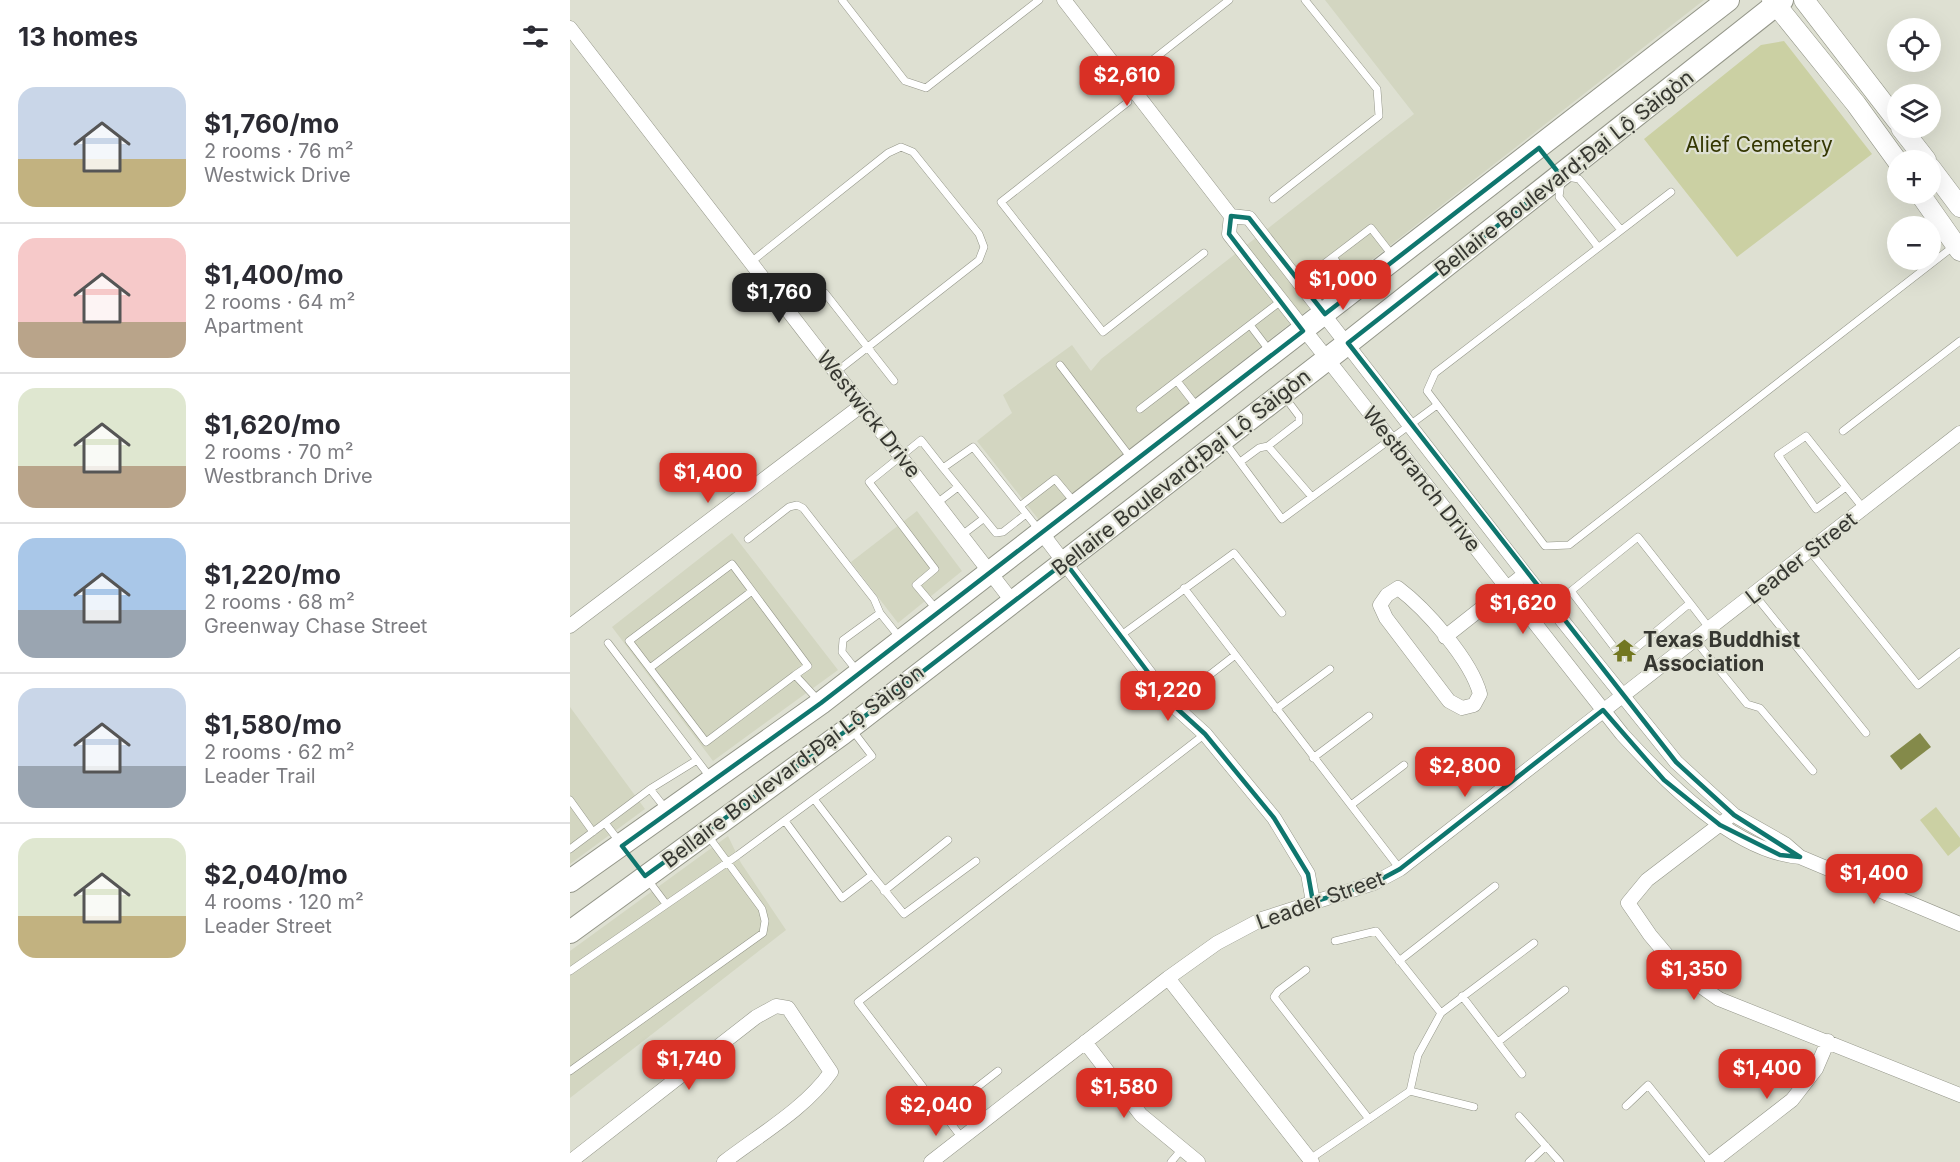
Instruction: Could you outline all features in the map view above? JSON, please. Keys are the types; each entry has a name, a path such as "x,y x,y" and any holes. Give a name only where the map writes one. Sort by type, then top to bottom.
{"main road":[{"name":"Bellaire Boulevard;Đại Lộ Sàigòn","path":"572,877 622,846 821,703 1728,0"},
{"path":"1804,0 1887,108"},
{"name":"Bellaire Boulevard;Đại Lộ Sàigòn","path":"570,932 846,730 1065,562 1561,176 1777,1"},
{"path":"1777,1 1889,150"},
{"path":"1909,138 1918,150"},
{"path":"1539,148 1561,176"},
{"path":"1941,182 1960,207"},
{"path":"1928,204 1959,246"},
{"path":"1199,410 1222,439"},
{"path":"821,703 846,730"},
{"path":"622,846 645,876"}],"street":[{"name":"Westbranch Drive","path":"1064,0 1231,216 1229,234 1281,302 1391,438 1506,589 1664,780 1720,825 1780,855 1800,856"},
{"name":"Westwick Drive","path":"570,28 1012,601"},
{"name":"Westbranch Drive","path":"1231,216 1249,218 1525,574 1676,762 1734,814 1785,844 1800,856 1960,924"},
{"path":"570,626 707,525 862,405"},
{"name":"Leader Street","path":"931,1162 1167,978 1217,943 1262,919 1374,883 1400,869 1960,433"},
{"path":"1041,532 1172,704 1205,734 1274,818 1308,874 1313,902"},
{"path":"1445,637 1525,574"},
{"path":"1398,588 1410,597 1445,637 1476,681 1480,694 1474,705 1462,708 1449,701 1386,618 1380,605 1387,595 1398,588"},
{"path":"1734,814 1647,879 1628,903 1650,935 1682,973 1719,999 1960,1095"},
{"path":"1167,978 1312,1161"},
{"path":"570,1162 766,1012 776,1006 788,1008 831,1072 823,1083 797,1106 724,1162"},
{"path":"1711,1162 1792,1101 1816,1069 1828,1041"},
{"path":"1085,1042 1140,1115 1198,1162"}],"lane":[{"path":"842,0 905,81 926,88 1039,0"},
{"path":"1204,253 1103,332 1001,202 1128,102 1127,80 1229,0"},
{"path":"1273,199 1379,116 1377,89 1305,0"},
{"path":"751,262 888,153 901,147 910,150 979,234 984,251 979,260 836,372"},
{"path":"1598,247 1559,197 1561,176 1579,179 1621,230"},
{"path":"1671,192 1435,373 1427,391 1545,546 1569,545 1959,246"},
{"path":"1300,282 1371,228 1395,259"},
{"path":"1333,257 1357,288"},
{"path":"825,293 894,381"},
{"path":"1140,409 1281,302"},
{"path":"1250,326 1272,354"},
{"path":"1843,431 1960,341"},
{"path":"1060,365 1132,460"},
{"path":"1177,381 1199,410"},
{"path":"1240,462 1259,448 1268,446 1299,422 1299,416 1282,394"},
{"path":"1222,439 1282,519 1437,405"},
{"path":"1846,487 1816,509 1778,455 1806,436 1863,508"},
{"path":"938,612 916,585 935,569 869,482 921,440 993,531 999,533 1026,514"},
{"path":"1268,446 1312,497"},
{"path":"943,468 973,447 1041,532"},
{"path":"1020,506 1055,479 1076,505"},
{"path":"937,503 958,487"},
{"path":"748,539 789,507 797,505 803,508 902,640"},
{"path":"962,535 983,519"},
{"path":"1690,603 1623,659 1571,591 1638,537 1690,603 1710,629"},
{"path":"1809,550 1918,685 1960,652"},
{"path":"1120,636 1234,552 1282,613"},
{"path":"732,564 808,666 706,742 650,668 629,641 732,564"},
{"path":"1184,588 1234,656 1400,869"},
{"path":"650,668 752,591"},
{"path":"1755,594 1866,733"},
{"path":"859,673 842,652 841,645 843,640 880,613"},
{"path":"1695,640 1747,704 1760,708 1813,771"},
{"path":"608,643 713,780"},
{"path":"1172,704 1234,656"},
{"path":"1276,709 1330,669"},
{"path":"795,675 821,703"},
{"path":"1313,758 1369,716"},
{"path":"570,971 785,821 872,756 846,730"},
{"path":"962,1138 858,1002 1205,734"},
{"path":"570,849 650,789 697,760"},
{"path":"1351,805 1404,765"},
{"path":"650,789 668,812"},
{"path":"814,799 900,912 907,914 976,861"},
{"path":"570,800 593,832"},
{"path":"785,821 842,898 872,875"},
{"path":"605,823 622,846"},
{"path":"570,1071 762,933 765,921 762,909 706,832"},
{"path":"884,891 948,840"},
{"path":"645,876 666,904"},
{"path":"1399,961 1495,886"},
{"path":"1335,941 1376,932 1441,1013"},
{"path":"1312,1161 1410,1091 1418,1055 1441,1013 1534,943"},
{"path":"1306,970 1278,991 1274,997 1369,1119"},
{"path":"1498,1042 1565,990"},
{"path":"1462,996 1522,1074"},
{"path":"944,1113 998,1071"},
{"path":"1626,1106 1648,1085 1711,1162"},
{"path":"1410,1091 1474,1107"},
{"path":"1519,1116 1560,1162"},
{"path":"1529,1162 1546,1146"},
{"path":"1171,1162 1182,1149"}],"highlighted area":[{"path":"1539,148 1561,176 1348,343 1676,762 1734,815 1800,857 1780,855 1720,825 1664,780 1603,710 1400,869 1374,883 1313,902 1308,874 1274,818 1205,734 1172,704 1065,562 843,733 645,876 622,846 821,703 1303,331 1229,234 1231,216 1249,218 1325,314"}],"shaded area":[{"path":"1325,0 1704,0 1039,520 977,441 1012,413 1003,395 1072,345 1091,371 1101,359 1414,114"},
{"path":"917,511 962,571 898,623 851,562"},
{"path":"732,533 838,670 713,761 612,627"},
{"path":"570,707 645,809 570,864"},
{"path":"1920,733 1931,747 1901,770 1890,756"},
{"path":"728,836 741,863 786,930 570,1098 570,951"}],"green space":[{"name":"Alief Cemetery","path":"1784,41 1872,154 1737,257 1644,139 1761,45"},
{"path":"1936,807 1960,838 1960,846 1948,856 1920,820"}],"place":[{"name":"Texas Buddhist Association","path":"1625,651"}]}
